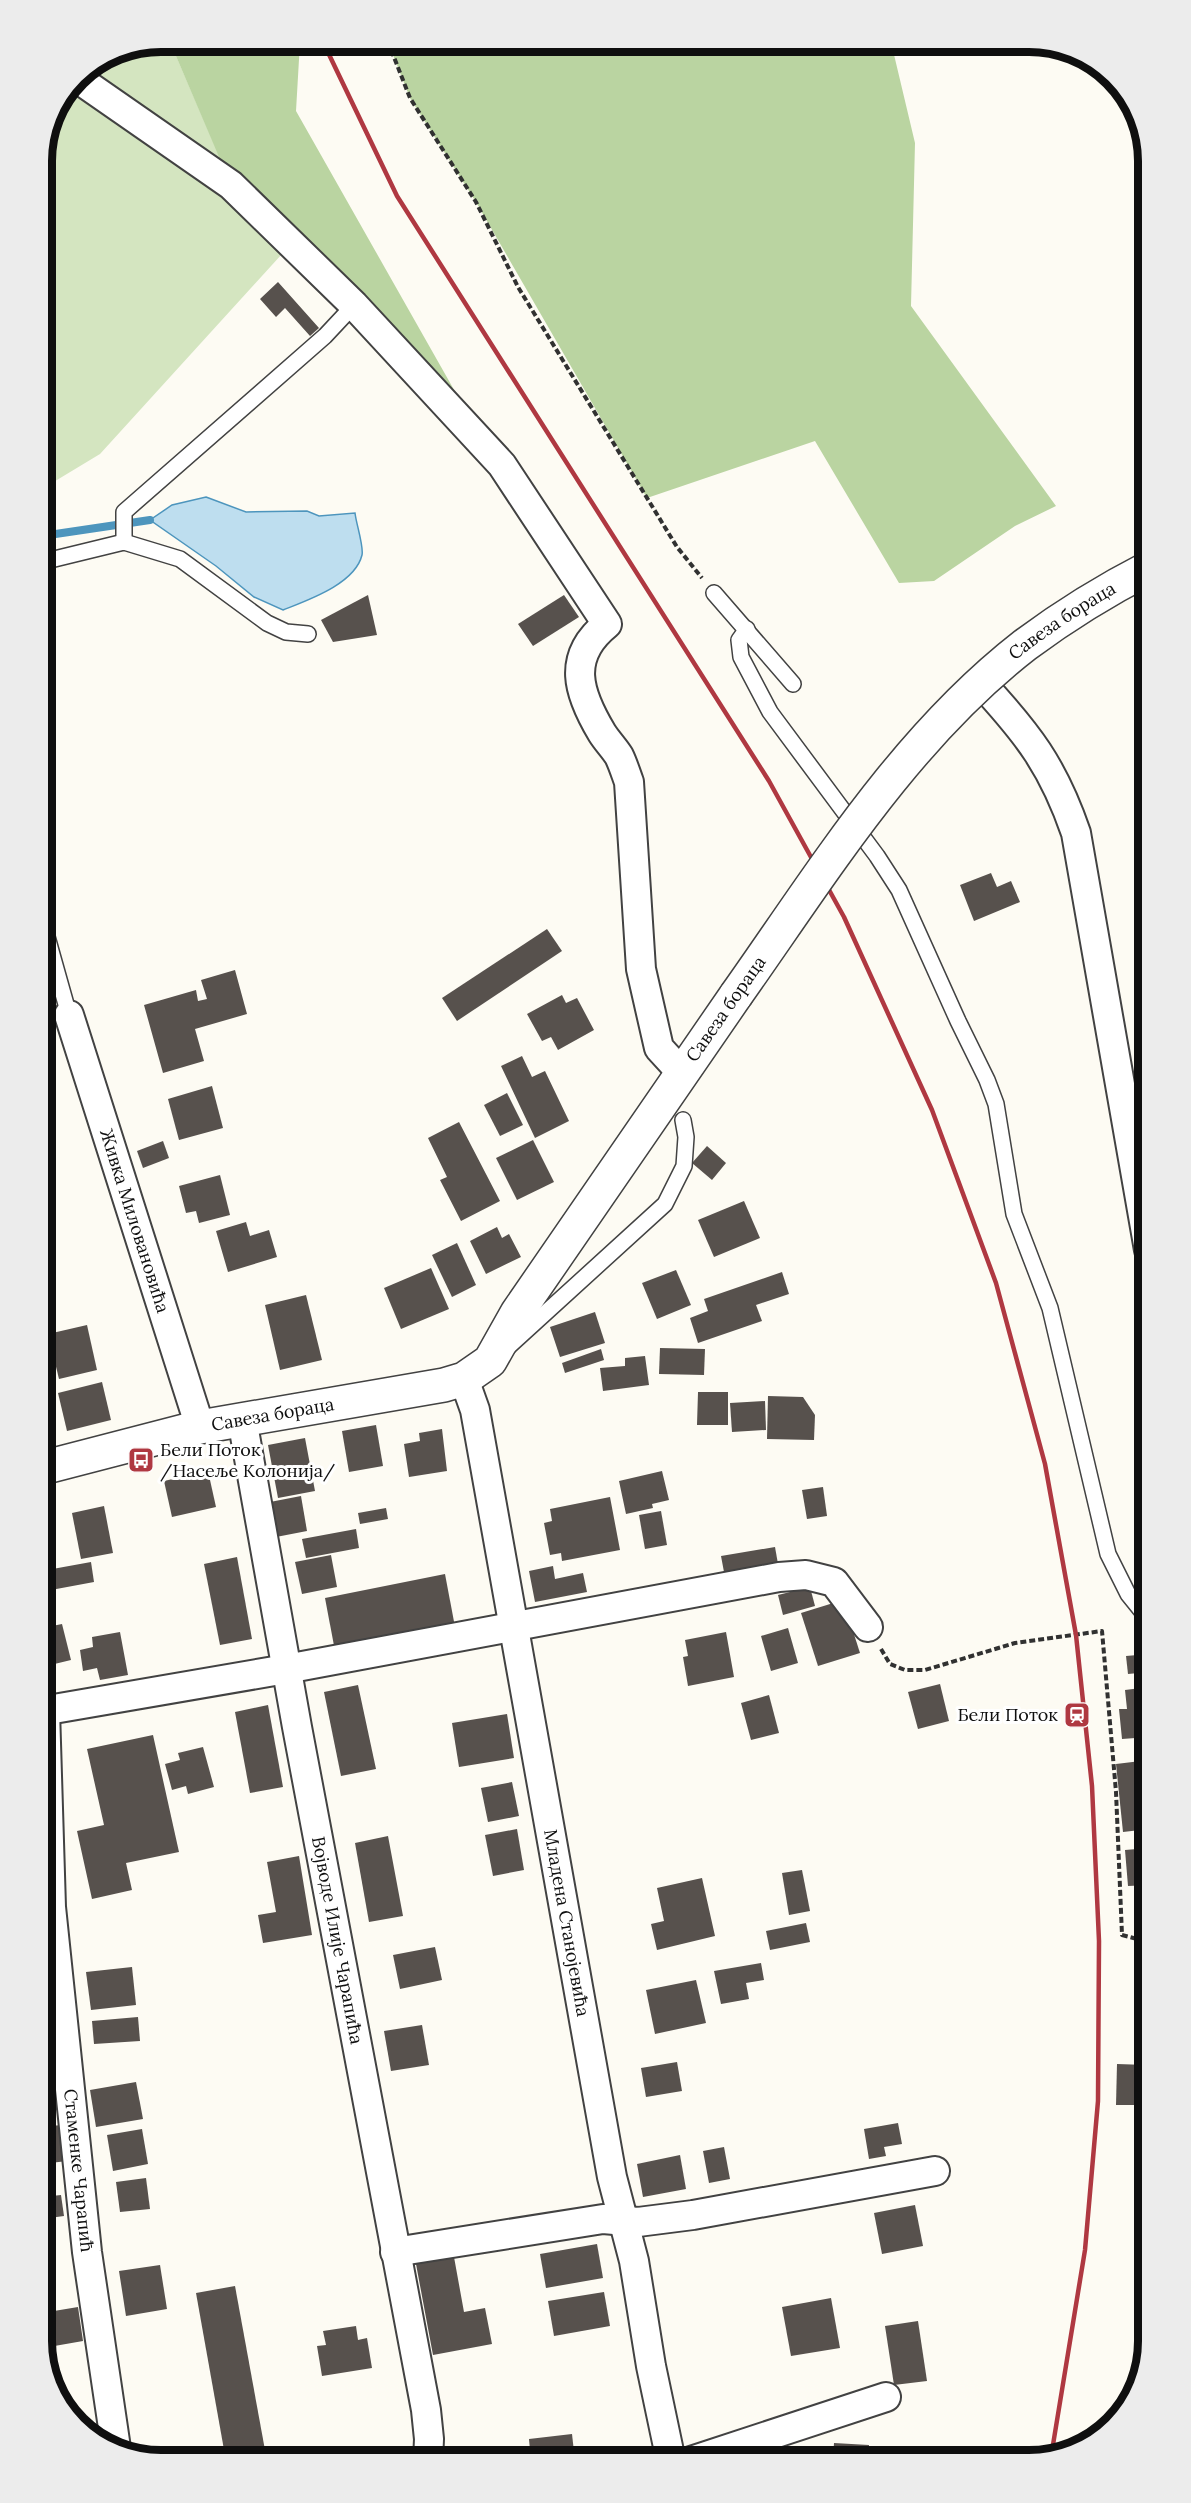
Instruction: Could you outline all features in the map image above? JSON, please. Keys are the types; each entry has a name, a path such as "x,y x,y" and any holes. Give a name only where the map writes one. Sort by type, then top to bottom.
{"street":[{"path":"84,84 231,185 354,305 502,465 607,624 587,643 580,662 580,675 591,713 618,754 629,782 641,969 659,1048 681,1072"},
{"name":"Савеза бораца","path":"52,1465 200,1427 444,1385 464,1379 482,1369 495,1353 516,1313 681,1072 886,785 921,744 981,683 1026,645 1068,615 1138,574"},
{"path":"981,683 1032,740 1050,771 1076,833 1138,1188"},
{"name":"Живка Миловановића","path":"69,1016 200,1427"},
{"name":"Младена Станојевића","path":"464,1379 475,1410 612,2177 634,2261 651,2367 669,2450"},
{"name":"Војводе Илије Чарапића","path":"242,1419 286,1669 426,2410 428,2450"},
{"path":"52,1709 286,1669 779,1577 806,1575 834,1582 868,1627"},
{"name":"Стаменке Чарапић","path":"52,1960 87,2252 115,2440"},
{"path":"395,2252 603,2219 638,2222 693,2215 935,2171"},
{"path":"725,2450 886,2397"}],"lane":[{"path":"124,539 124,512 325,336 354,305"},
{"path":"53,559 124,539 180,559 267,623 286,632 308,634"},
{"path":"714,592 793,684"},
{"path":"747,629 740,640 741,657 765,703 801,755 878,856 899,890 987,1080 998,1113 1014,1214 1050,1308 1108,1554 1128,1594 1138,1606"},
{"path":"53,957 69,1016"},
{"name":"Савеза бораца","path":"495,1353 518,1340 665,1204 684,1166 686,1137 683,1120"}],"path":[{"path":"392,52 410,98 476,202 518,287 677,547 714,592"},
{"path":"868,1627 890,1664 904,1670 925,1670 1015,1644 1102,1631 1116,1792 1122,1935 1138,1939"}],"green space":[{"path":"174,52 215,146 302,232 100,454 53,482 53,154 56,133 67,107 89,79 126,58 147,53"},
{"path":"174,52 299,52 296,111 487,448 231,185"},
{"path":"392,52 894,53 915,143 911,306 1056,506 1015,526 934,581 899,583 815,441 647,498 476,202 410,98"}],"water":[{"path":"206,497 246,512 307,511 319,516 355,513 362,546 362,555 358,565 341,583 283,610 254,597 216,566 150,520 172,505"}],"building":[{"path":"278,282 319,328 310,336 285,308 276,317 260,299"},
{"path":"368,595 377,635 333,642 321,620"},
{"path":"564,595 579,617 533,646 518,624"},
{"path":"991,873 997,887 1011,881 1020,902 974,921 960,885"},
{"path":"547,929 562,951 457,1021 442,998"},
{"path":"235,970 247,1014 195,1029 204,1061 163,1073 144,1005 196,990 198,1001 207,999 201,980"},
{"path":"562,995 566,1003 577,998 594,1030 558,1050 551,1037 542,1041 527,1014"},
{"path":"522,1056 532,1077 545,1071 569,1121 535,1138 501,1066"},
{"path":"212,1086 223,1128 179,1140 168,1099"},
{"path":"507,1093 523,1125 500,1136 484,1105"},
{"path":"459,1122 500,1201 461,1221 440,1180 447,1177 428,1138"},
{"path":"533,1140 554,1182 517,1200 496,1158"},
{"path":"163,1141 169,1158 143,1168 137,1151"},
{"path":"707,1146 726,1163 712,1180 692,1163"},
{"path":"220,1175 230,1215 199,1223 196,1211 186,1213 179,1186"},
{"path":"744,1201 760,1238 714,1257 698,1220"},
{"path":"246,1222 250,1236 269,1230 277,1257 228,1272 216,1231"},
{"path":"497,1227 502,1238 509,1234 521,1257 486,1274 470,1241"},
{"path":"457,1243 476,1285 452,1297 432,1255"},
{"path":"431,1268 449,1309 401,1329 384,1288"},
{"path":"676,1270 691,1305 657,1319 642,1283"},
{"path":"782,1272 789,1294 756,1305 762,1321 698,1343 690,1318 708,1311 704,1299"},
{"path":"306,1295 322,1360 280,1370 265,1305"},
{"path":"595,1312 605,1343 560,1357 550,1327"},
{"path":"87,1325 97,1370 59,1379 52,1352 52,1333"},
{"path":"660,1348 705,1349 704,1375 659,1374"},
{"path":"601,1349 604,1360 565,1373 562,1363"},
{"path":"645,1356 649,1385 603,1391 600,1368 625,1366 625,1358"},
{"path":"102,1382 111,1420 67,1431 58,1393"},
{"path":"698,1392 728,1392 728,1425 697,1425"},
{"path":"768,1396 803,1397 815,1415 814,1440 767,1439"},
{"path":"765,1401 766,1430 732,1432 730,1403"},
{"path":"376,1425 383,1466 349,1472 342,1431"},
{"path":"442,1429 447,1471 409,1477 404,1444 420,1441 419,1433"},
{"path":"305,1438 315,1491 278,1498 268,1445"},
{"path":"208,1471 216,1507 172,1517 164,1481"},
{"path":"662,1471 669,1500 652,1504 653,1508 626,1514 619,1481"},
{"path":"823,1487 827,1516 807,1519 802,1490"},
{"path":"301,1496 307,1531 276,1537 270,1502"},
{"path":"610,1497 620,1550 562,1561 561,1553 550,1555 544,1523 552,1521 550,1509"},
{"path":"104,1506 113,1553 81,1559 72,1513"},
{"path":"386,1508 388,1519 360,1524 358,1513"},
{"path":"661,1511 667,1545 645,1549 639,1515"},
{"path":"356,1529 359,1548 306,1558 302,1539"},
{"path":"775,1547 778,1564 724,1572 721,1556"},
{"path":"331,1555 337,1587 302,1594 295,1562"},
{"path":"237,1557 252,1639 220,1645 204,1564"},
{"path":"91,1562 94,1582 52,1590 52,1569"},
{"path":"553,1566 555,1579 583,1573 587,1592 535,1602 529,1571"},
{"path":"445,1574 455,1627 335,1651 325,1598"},
{"path":"810,1587 815,1606 783,1615 778,1595"},
{"path":"843,1600 860,1653 818,1666 801,1613"},
{"path":"62,1624 71,1660 52,1665 52,1626"},
{"path":"788,1628 798,1663 771,1671 761,1636"},
{"path":"120,1632 128,1675 100,1680 97,1668 83,1671 80,1650 93,1647 92,1637"},
{"path":"726,1632 734,1677 688,1686 683,1657 688,1656 685,1640"},
{"path":"1138,1655 1138,1673 1128,1674 1126,1656"},
{"path":"940,1684 949,1721 918,1729 908,1692"},
{"path":"358,1685 376,1769 341,1776 324,1692"},
{"path":"1138,1688 1138,1738 1122,1739 1119,1709 1127,1709 1125,1690"},
{"path":"769,1695 779,1733 751,1740 741,1703"},
{"path":"268,1705 283,1787 250,1793 235,1712"},
{"path":"507,1714 514,1758 459,1767 452,1723"},
{"path":"153,1735 179,1852 126,1863 132,1890 92,1899 77,1831 104,1825 87,1749"},
{"path":"203,1747 214,1787 188,1794 186,1786 172,1790 165,1764 180,1760 178,1753"},
{"path":"1138,1761 1138,1830 1123,1832 1116,1764"},
{"path":"512,1782 519,1816 488,1822 481,1788"},
{"path":"517,1829 524,1870 493,1876 485,1835"},
{"path":"388,1836 403,1916 369,1922 355,1843"},
{"path":"1138,1849 1138,1886 1128,1886 1125,1850"},
{"path":"299,1856 312,1935 263,1943 258,1915 276,1912 267,1862"},
{"path":"802,1870 810,1911 789,1915 782,1873"},
{"path":"702,1878 715,1936 657,1950 651,1924 664,1921 657,1888"},
{"path":"806,1923 810,1942 770,1950 766,1931"},
{"path":"435,1947 442,1980 400,1989 393,1955"},
{"path":"761,1963 764,1980 746,1983 749,1999 721,2004 714,1971"},
{"path":"132,1967 136,2005 91,2010 86,1972"},
{"path":"696,1980 706,2023 655,2034 646,1990"},
{"path":"138,2017 140,2041 94,2044 92,2021"},
{"path":"422,2025 429,2065 391,2071 384,2031"},
{"path":"677,2062 682,2091 646,2097 641,2068"},
{"path":"1117,2064 1138,2065 1138,2105 1116,2105"},
{"path":"136,2082 143,2119 96,2127 90,2090"},
{"path":"898,2123 902,2144 884,2147 886,2156 869,2159 864,2129"},
{"path":"61,2125 67,2161 52,2163 52,2126"},
{"path":"142,2129 148,2164 113,2171 107,2135"},
{"path":"724,2147 730,2179 709,2183 703,2151"},
{"path":"680,2155 686,2189 643,2197 637,2164"},
{"path":"146,2178 150,2209 120,2212 116,2182"},
{"path":"61,2195 64,2216 52,2218 52,2196"},
{"path":"915,2205 923,2246 882,2254 874,2213"},
{"path":"597,2244 603,2278 546,2288 540,2254"},
{"path":"454,2257 464,2312 485,2308 492,2344 433,2355 416,2264"},
{"path":"160,2265 167,2309 126,2316 119,2271"},
{"path":"235,2286 265,2450 224,2450 196,2293"},
{"path":"604,2292 610,2326 554,2336 548,2301"},
{"path":"831,2298 840,2348 791,2356 782,2307"},
{"path":"78,2307 83,2341 52,2346 52,2311"},
{"path":"918,2321 927,2381 894,2385 885,2326"},
{"path":"356,2326 358,2340 367,2338 372,2368 322,2376 317,2346 326,2345 323,2331"},
{"path":"572,2434 574,2450 530,2450 529,2439"},
{"path":"834,2443 869,2445 869,2450 834,2450"}],"waterway":[{"name":"Бели Поток","path":"53,534 150,520"}],"railway":[{"path":"328,52 397,196 769,781 844,917 932,1110 996,1283 1045,1464 1076,1635 1092,1786 1099,1941 1098,2101 1085,2250 1053,2448"}],"place":[{"name":"Бели Поток /Насеље Колонија/","path":"141,1460"},
{"name":"Бели Поток","path":"1077,1715"}]}
